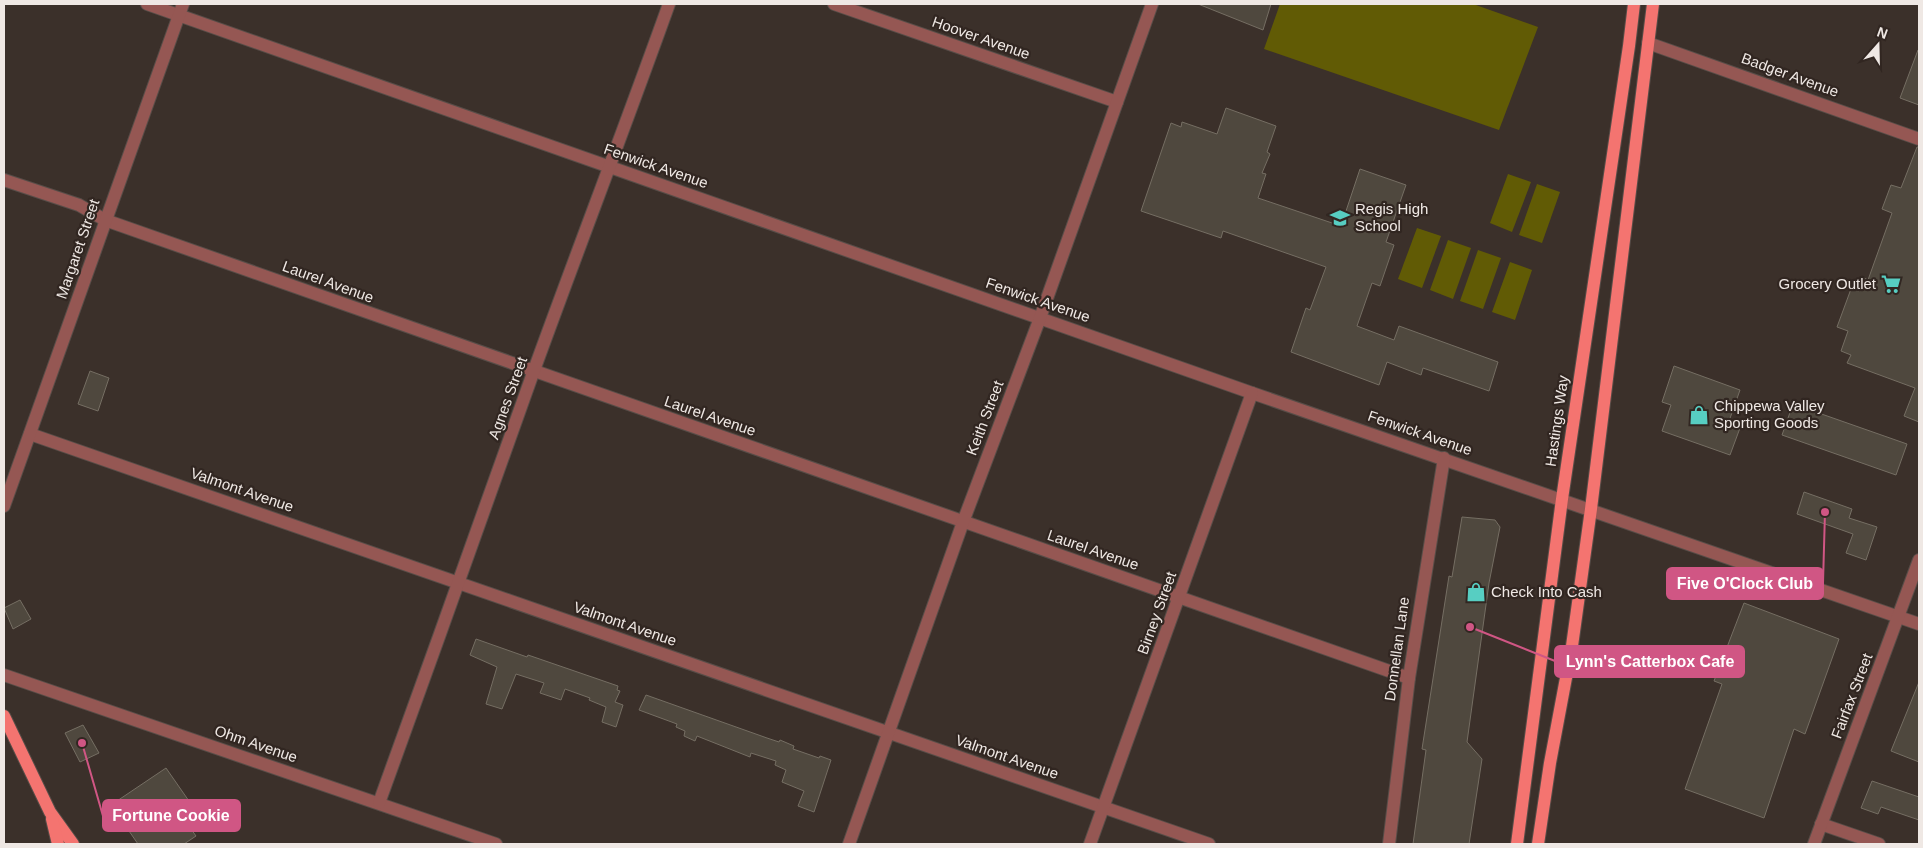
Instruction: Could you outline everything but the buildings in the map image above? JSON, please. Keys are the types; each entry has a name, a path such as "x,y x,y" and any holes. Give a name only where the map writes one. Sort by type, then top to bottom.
{"main road":[{"name":"Hastings Way","path":"1517,844 1562,499 1634,4"},
{"path":"1640,4 1639,22 1641,34 1644,41 1648,42"},
{"path":"1538,844 1550,764 1572,646 1591,509 1653,4"},
{"path":"4,716 50,812 73,844"},
{"path":"50,812 58,844"}],"street":[{"name":"Fenwick Avenue","path":"147,4 181,9 610,167 1919,624"},
{"name":"Agnes Street","path":"379,803 669,4"},
{"name":"Hoover Avenue","path":"834,4 1117,102"},
{"name":"Keith Street","path":"849,844 963,522 1040,318 1152,4"},
{"name":"Margaret Street","path":"4,506 181,9"},
{"name":"Badger Avenue","path":"1648,42 1919,139"},
{"name":"Laurel Avenue","path":"4,180 79,205 105,220 1408,678"},
{"name":"Birney Street","path":"1090,844 1252,392"},
{"name":"Valmont Avenue","path":"30,434 1209,844"},
{"name":"Donnellan Lane","path":"1388,844 1408,678 1444,458"},
{"name":"Fairfax Street","path":"1814,844 1919,560"},
{"name":"Ohm Avenue","path":"4,675 496,844"},
{"path":"1821,824 1879,844"}],"shaded area":[{"path":"1280,4 1473,4 1538,27 1499,130 1264,49"},
{"path":"1508,174 1531,182 1512,232 1490,223"},
{"path":"1537,184 1560,192 1542,243 1519,235"},
{"path":"1417,228 1441,236 1422,288 1398,279"},
{"path":"1448,240 1471,248 1453,299 1430,290"},
{"path":"1478,250 1501,258 1483,309 1460,301"},
{"path":"1510,262 1532,270 1515,320 1492,312"}],"place":[{"name":"Regis High School","path":"1340,218"},
{"name":"Grocery Outlet","path":"1891,284"},
{"name":"Chippewa Valley Sporting Goods","path":"1699,415"},
{"name":"Five O'Clock Club","path":"1825,512"},
{"name":"Check Into Cash","path":"1476,592"},
{"name":"Lynn's Catterbox Cafe","path":"1470,627"},
{"name":"Fortune Cookie","path":"82,743"}]}
